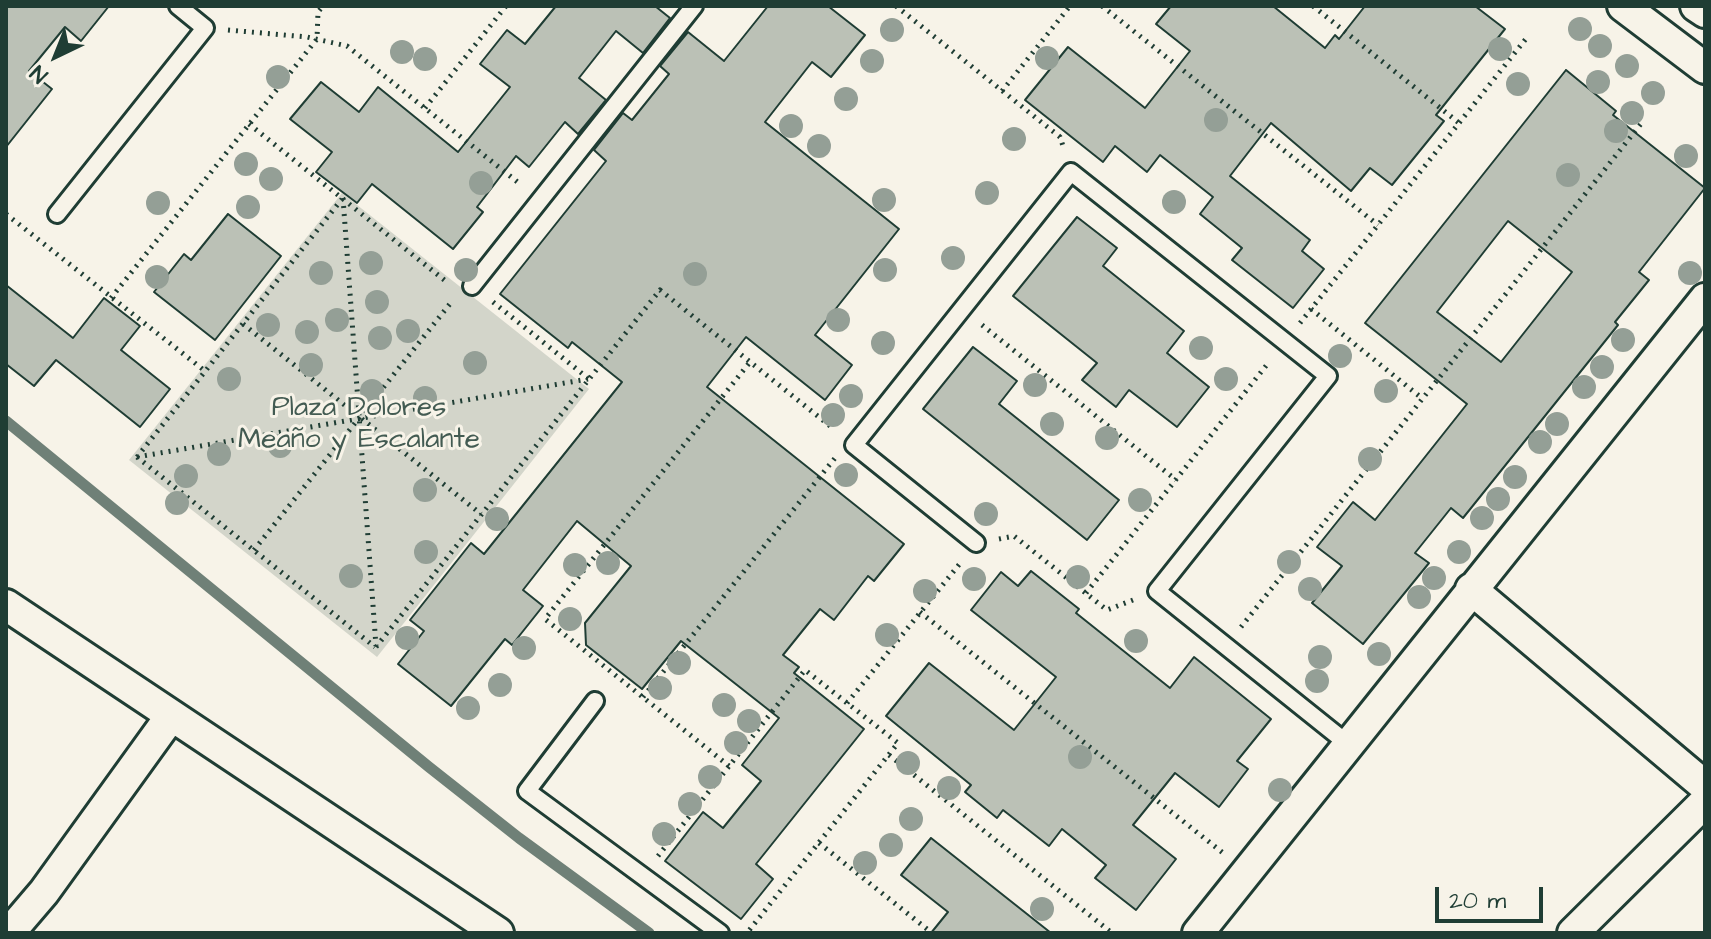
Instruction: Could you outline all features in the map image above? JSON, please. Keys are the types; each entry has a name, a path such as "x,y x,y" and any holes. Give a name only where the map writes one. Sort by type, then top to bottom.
{"street":[{"path":"1623,6 1705,68"},
{"path":"1696,6 1705,12"},
{"path":"1198,933 1705,299"},
{"path":"1471,589 1705,786"},
{"path":"6,605 498,933"},
{"path":"9,933 44,892 171,716"},
{"path":"1573,933 1705,802"}],"lane":[{"path":"57,214 205,28 178,6"},
{"path":"467,289 694,6"},
{"path":"976,543 854,445 1071,172 1328,376 1157,591 1348,744"},
{"path":"595,701 527,791 720,933"}],"path":[{"path":"111,298 317,39 318,12 323,6"},
{"path":"425,108 506,6"},
{"path":"896,6 1060,137 1071,172"},
{"path":"1002,91 1070,6"},
{"path":"1102,6 1378,225"},
{"path":"1313,6 1459,123"},
{"path":"205,28 317,39 347,46 540,200"},
{"path":"1086,593 1529,35"},
{"path":"1226,647 1644,120"},
{"path":"249,124 343,198 589,379"},
{"path":"137,457 343,198"},
{"path":"343,198 376,647"},
{"path":"6,214 205,371"},
{"path":"254,550 467,289"},
{"path":"376,647 660,290 854,445 831,461 643,697"},
{"path":"962,309 1176,480"},
{"path":"1311,309 1423,399"},
{"path":"243,324 481,514"},
{"path":"729,766 545,619 750,362"},
{"path":"137,457 589,379"},
{"path":"137,457 376,647"},
{"path":"847,703 976,543 1014,536 1107,610 1157,591"},
{"path":"920,612 1247,872"},
{"path":"642,875 805,670 898,743 747,933"},
{"path":"889,755 1112,933"},
{"path":"819,843 932,933"}],"green space":[{"name":"Plaza Dolores Meaño y Escalante","path":"342,193 589,389 377,657 129,460"}],"building":[{"path":"6,6 109,6 81,41 65,27 29,71 52,89 6,147"},
{"path":"556,6 655,6 670,18 643,53 616,31 579,78 606,100 578,134 565,122 529,167 516,156 477,207 483,212 453,249 372,184 357,203 316,172 332,152 290,119 321,82 359,112 378,87 458,152 510,87 480,64 507,30 525,44"},
{"path":"768,6 828,6 865,35 831,77 812,62 765,122 899,229 815,335 852,365 825,400 746,337 707,387 904,544 874,581 868,576 834,620 820,609 783,655 799,667 794,673 864,729 756,864 773,879 741,919 665,861 703,812 723,828 761,781 742,765 779,718 681,641 642,689 586,645 585,623 631,566 577,521 523,590 543,606 512,645 505,639 451,706 398,664 424,631 410,620 471,543 484,554 622,382 572,342 568,348 500,294 606,161 594,150 623,113 632,120 669,74 660,66 688,32 724,61"},
{"path":"1171,6 1273,6 1325,48 1335,35 1339,39 1365,6 1475,6 1505,29 1436,115 1444,121 1392,185 1370,168 1351,191 1271,123 1230,176 1310,240 1302,251 1324,269 1293,308 1232,260 1242,248 1200,214 1213,197 1160,155 1147,172 1115,146 1103,162 1025,100 1068,47 1145,108 1190,51 1156,24"},
{"path":"1566,70 1616,111 1613,115 1705,188 1639,272 1649,280 1615,322 1618,325 1463,518 1451,508 1415,553 1429,563 1363,644 1312,603 1342,566 1317,547 1353,502 1375,520 1467,404 1365,323","holes":["1508,221 1572,272 1501,362 1437,312"]},
{"path":"228,214 281,256 215,340 154,292 184,254 191,260"},
{"path":"1077,217 1117,248 1103,266 1184,331 1167,353 1209,387 1177,427 1129,390 1116,407 1082,380 1097,363 1013,296"},
{"path":"6,285 73,338 104,298 140,326 121,350 170,389 140,427 56,360 34,386 6,364"},
{"path":"973,347 1017,381 999,404 1119,500 1087,540 923,409"},
{"path":"1031,571 1079,609 1076,613 1170,688 1194,657 1271,719 1237,761 1248,769 1219,807 1175,773 1133,825 1176,859 1136,910 1095,878 1106,865 1062,829 1049,846 1003,810 997,818 965,792 971,785 886,716 929,663 1014,730 1056,677 971,610 1001,572 1018,586"},
{"path":"931,838 1051,933 931,933 948,912 901,875"}],"waterway":[{"path":"6,421 429,767 519,838 649,933"}]}
